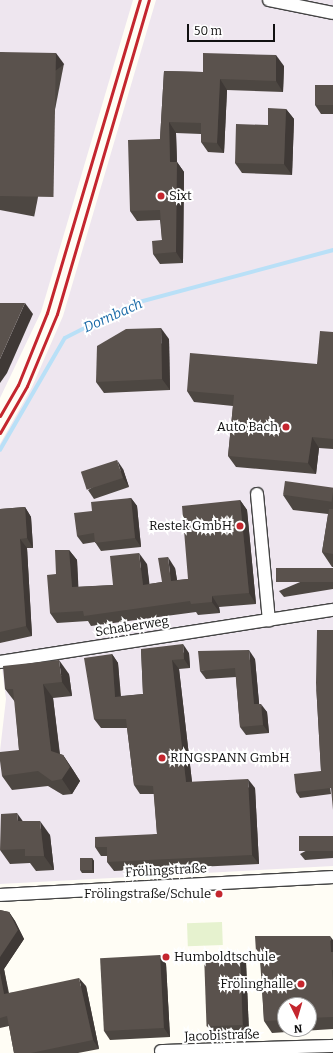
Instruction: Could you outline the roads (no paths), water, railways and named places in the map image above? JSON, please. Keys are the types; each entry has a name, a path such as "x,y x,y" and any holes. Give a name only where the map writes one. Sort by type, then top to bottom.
{"street":[{"path":"269,0 333,13"},
{"path":"257,494 269,620"},
{"name":"Schaberweg","path":"0,662 333,610"},
{"name":"Frölingstraße","path":"0,895 333,877"},
{"name":"Jacobistraße","path":"161,1051 333,1046"}],"waterway":[{"name":"Dornbach","path":"0,450 65,338 132,304 333,250"}],"railway":[{"path":"0,416 18,385 47,313 140,0"},
{"path":"0,433 27,386 57,314 149,0"}],"place":[{"name":"Sixt","path":"161,196"},
{"name":"Auto Bach","path":"286,427"},
{"name":"Restek GmbH","path":"240,526"},
{"name":"RINGSPANN GmbH","path":"162,758"},
{"name":"Frölingstraße/Schule","path":"219,894"},
{"name":"Humboldtschule","path":"166,957"},
{"name":"Frölinghalle","path":"301,984"}]}
